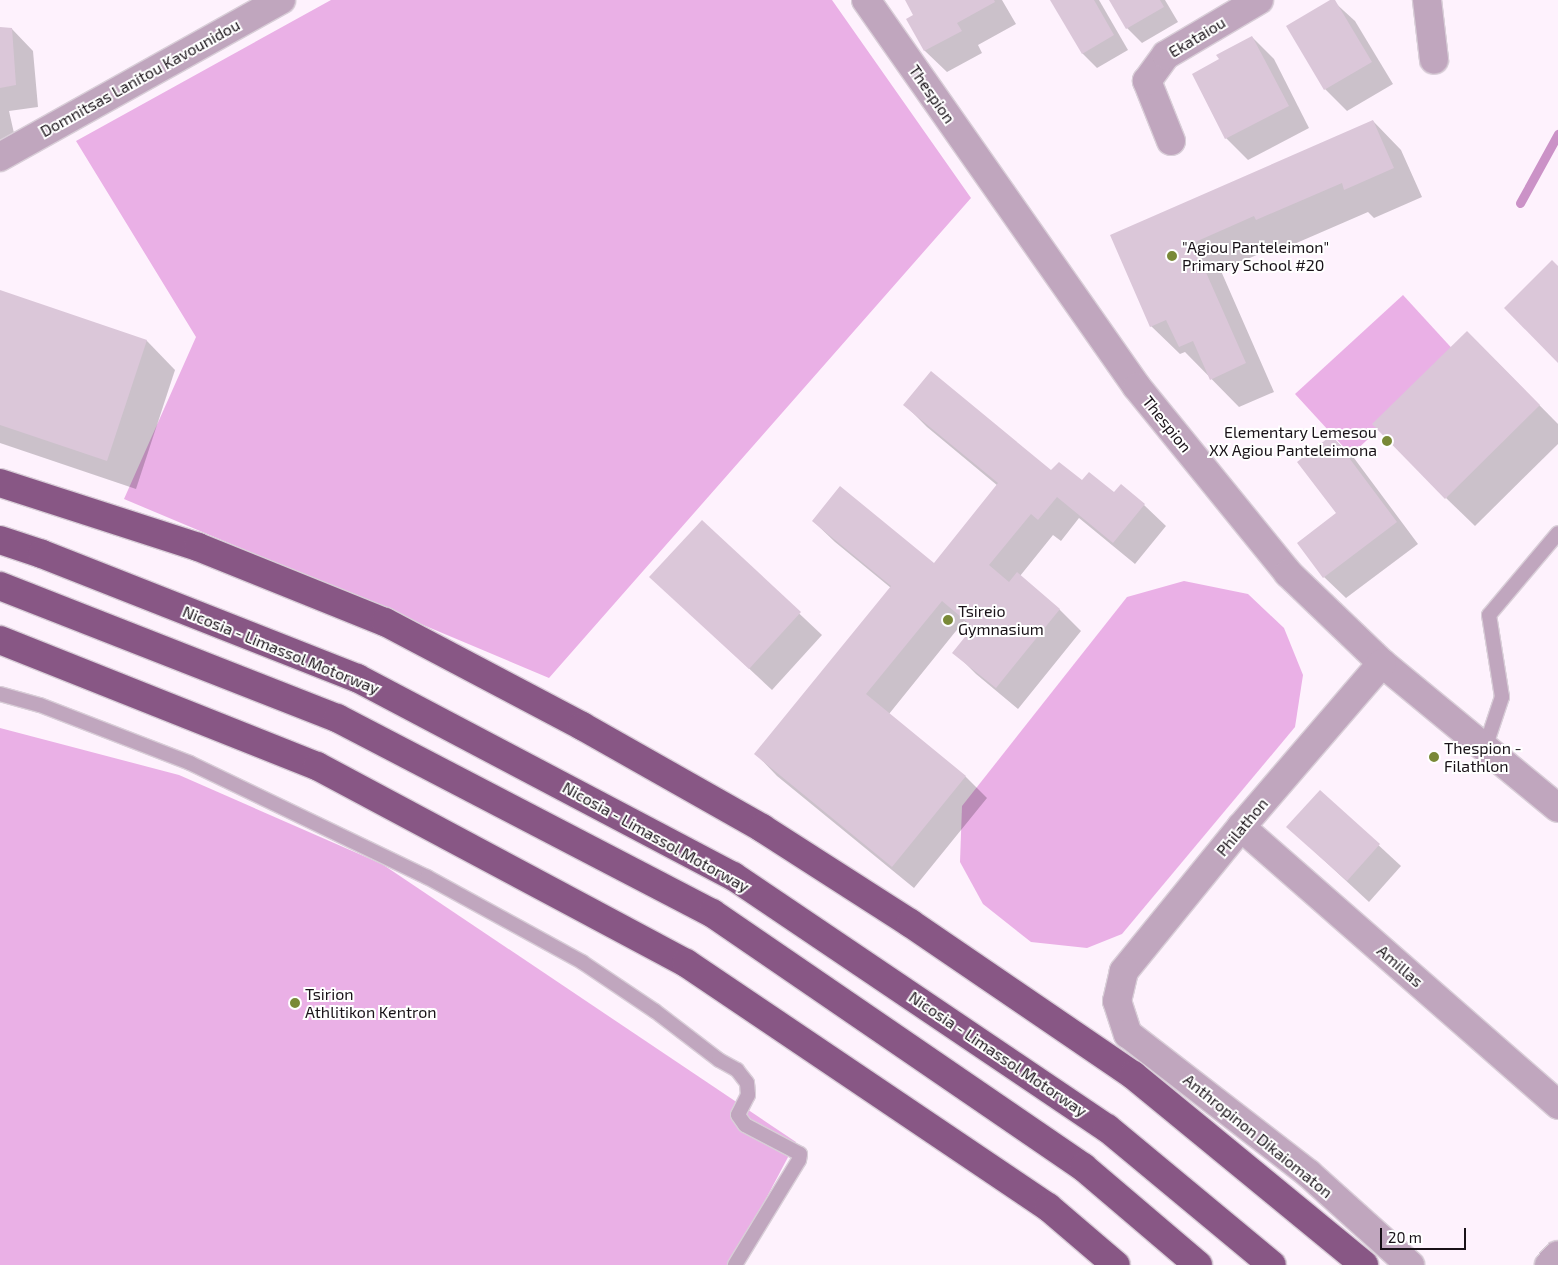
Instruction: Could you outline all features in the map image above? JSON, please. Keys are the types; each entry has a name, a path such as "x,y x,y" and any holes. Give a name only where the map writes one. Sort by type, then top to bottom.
{"highway":[{"path":"0,483 198,547 385,622 582,726 762,828 910,923 1133,1075 1364,1265"},
{"path":"0,497 198,547"},
{"name":"Nicosia - Limassol Motorway","path":"0,540 42,554 357,678 733,876 1107,1128 1272,1265"},
{"path":"0,586 337,718 712,913 1083,1166 1198,1265"},
{"path":"0,640 317,766 686,963 1048,1207 1116,1265"}],"street":[{"name":"Domnitsas Lanitou Kavounidou","path":"0,157 281,0"},
{"name":"Thespion","path":"866,0 1137,387 1288,573 1382,663 1558,808"},
{"name":"Ekataiou","path":"1171,142 1148,82 1166,55 1259,0"},
{"path":"1427,0 1434,60"},
{"name":"Philathon","path":"1117,1001 1124,971 1242,827 1382,663"},
{"name":"Amillas","path":"1242,827 1558,1105"},
{"name":"Anthropinon Dikaiomaton","path":"1117,1001 1128,1034 1309,1174 1410,1265"},
{"path":"1549,1265 1558,1254"}],"lane":[{"path":"1485,748 1502,697 1489,615 1558,533"},
{"path":"0,694 40,705 190,763 427,877 582,962 655,1011 719,1060 737,1070 747,1083 748,1095 738,1115 745,1125 800,1154 799,1160 735,1265"}],"shaded area":[{"path":"331,0 832,0 971,198 549,678 124,499 196,337 76,141"},
{"path":"1403,295 1458,355 1351,455 1295,394"},
{"path":"1184,581 1248,594 1284,628 1303,675 1295,727 1122,934 1087,948 1031,942 983,904 960,862 962,806 1127,597"},
{"name":"Tsirion Athlitikon Kentron","path":"0,728 179,775 382,864 796,1142 731,1265 0,1265"}],"building":[{"path":"905,0 994,0 995,2 957,23 962,31 924,51 906,19 913,15"},
{"path":"1050,0 1094,0 1114,35 1082,54"},
{"path":"1109,0 1160,0 1164,7 1126,29"},
{"path":"1330,0 1335,0 1372,62 1324,90 1286,26"},
{"path":"0,27 12,28 16,85 0,88"},
{"path":"1252,36 1289,106 1225,139 1192,74 1219,59 1216,55"},
{"name":"\"Agiou Panteleimon\" Primary School #20","path":"1373,120 1394,168 1344,190 1342,183 1256,220 1254,216 1193,243 1246,363 1210,380 1193,341 1179,347 1166,320 1150,327 1110,235"},
{"path":"1552,260 1558,266 1558,363 1504,308"},
{"path":"0,290 147,340 107,461 0,425"},
{"path":"1467,331 1540,405 1445,499 1372,424"},
{"path":"931,371 1051,470 1059,462 1082,480 1089,472 1114,492 1121,484 1145,504 1113,543 1057,497 1038,520 1031,514 989,565 1009,582 1017,572 1060,609 996,688 952,653 973,627 942,601 866,694 966,776 892,867 754,754 891,586 812,521 840,486 934,563 998,483 903,405"},
{"path":"1332,435 1397,522 1323,578 1297,543 1336,513 1297,462"},
{"path":"702,520 801,612 749,669 649,577"},
{"path":"1320,790 1380,844 1347,881 1286,827"}],"waterway":[{"path":"1520,203 1558,134"}],"place":[{"name":"\"Agiou Panteleimon\" Primary School #20","path":"1172,256"},
{"name":"Elementary Lemesou XX Agiou Panteleimona","path":"1387,441"},
{"name":"Tsireio Gymnasium","path":"948,620"},
{"name":"Thespion - Filathlon","path":"1434,757"},
{"name":"Tsirion Athlitikon Kentron","path":"295,1003"}]}
